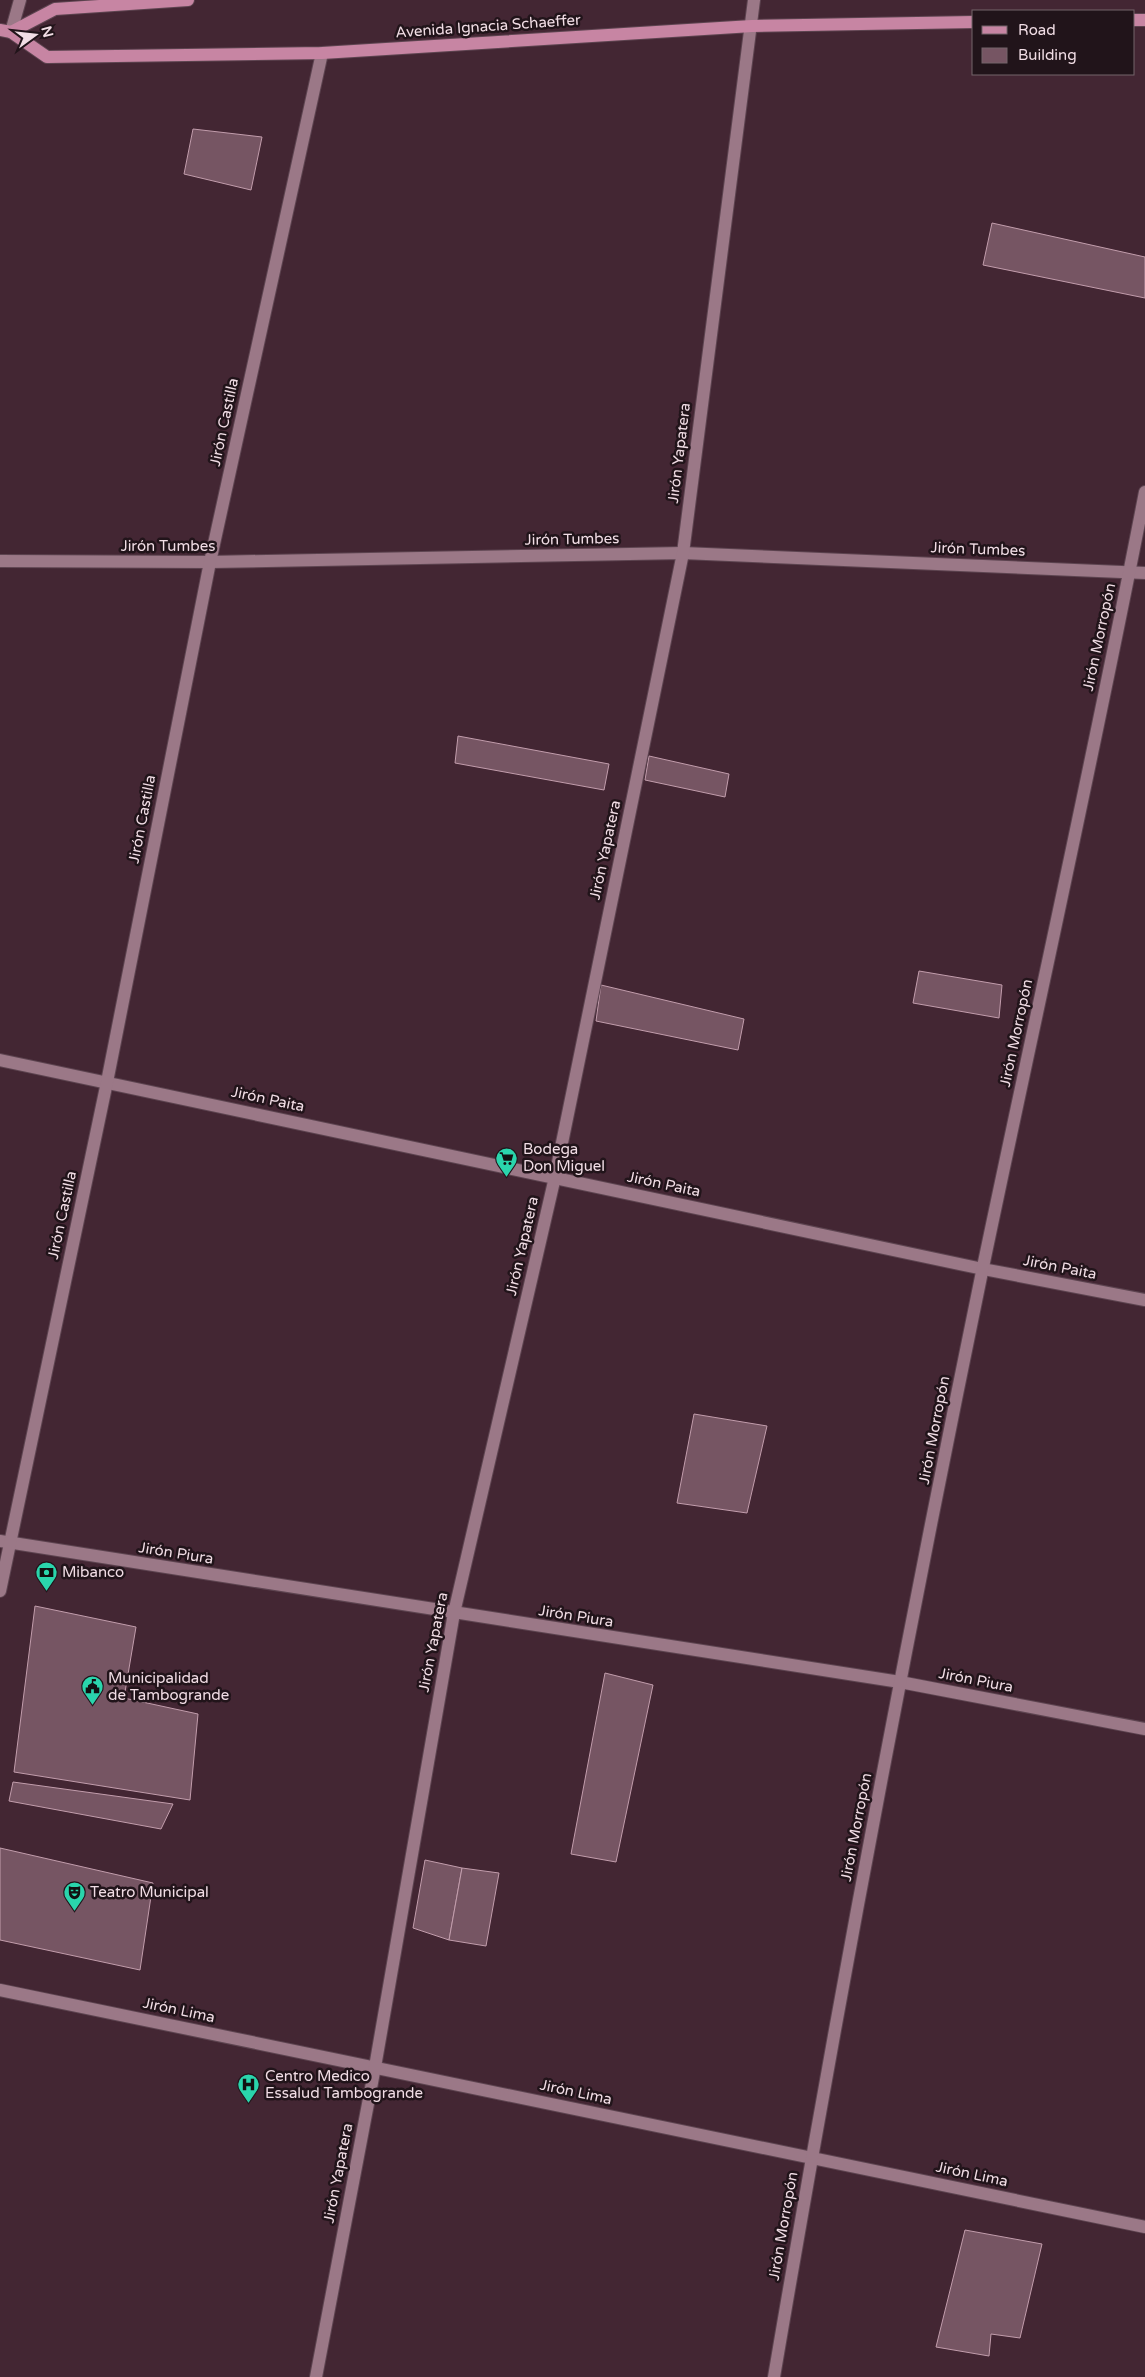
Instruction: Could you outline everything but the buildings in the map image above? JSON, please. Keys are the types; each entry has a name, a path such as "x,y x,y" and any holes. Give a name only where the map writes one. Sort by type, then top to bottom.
{"main road":[{"path":"6,31 55,8 188,0"},
{"name":"Avenida Ignacia Schaeffer","path":"6,31 47,57 322,53 752,26 972,22"}],"street":[{"path":"6,31 20,0"},
{"name":"Jirón Yapatera","path":"316,2377 374,2067 454,1613 555,1177 683,553 754,0"},
{"name":"Jirón Castilla","path":"0,1591 4,1542 107,1082 210,562 322,53"},
{"name":"Jirón Morropón","path":"774,2377 811,2158 900,1682 983,1269 1130,572 1145,492"},
{"name":"Jirón Tumbes","path":"0,561 210,562 683,553 1145,573"},
{"name":"Jirón Paita","path":"0,1060 983,1269 1145,1300"},
{"name":"Jirón Piura","path":"4,1542 900,1682 1145,1729"},
{"name":"Jirón Lima","path":"0,1990 1145,2227"}],"place":[{"name":"Bodega Don Miguel","path":"507,1177"},
{"name":"Mibanco","path":"46,1591"},
{"name":"Municipalidad de Tambogrande","path":"92,1706"},
{"name":"Teatro Municipal","path":"74,1911"},
{"name":"Centro Medico Essalud Tambogrande","path":"249,2104"}]}
